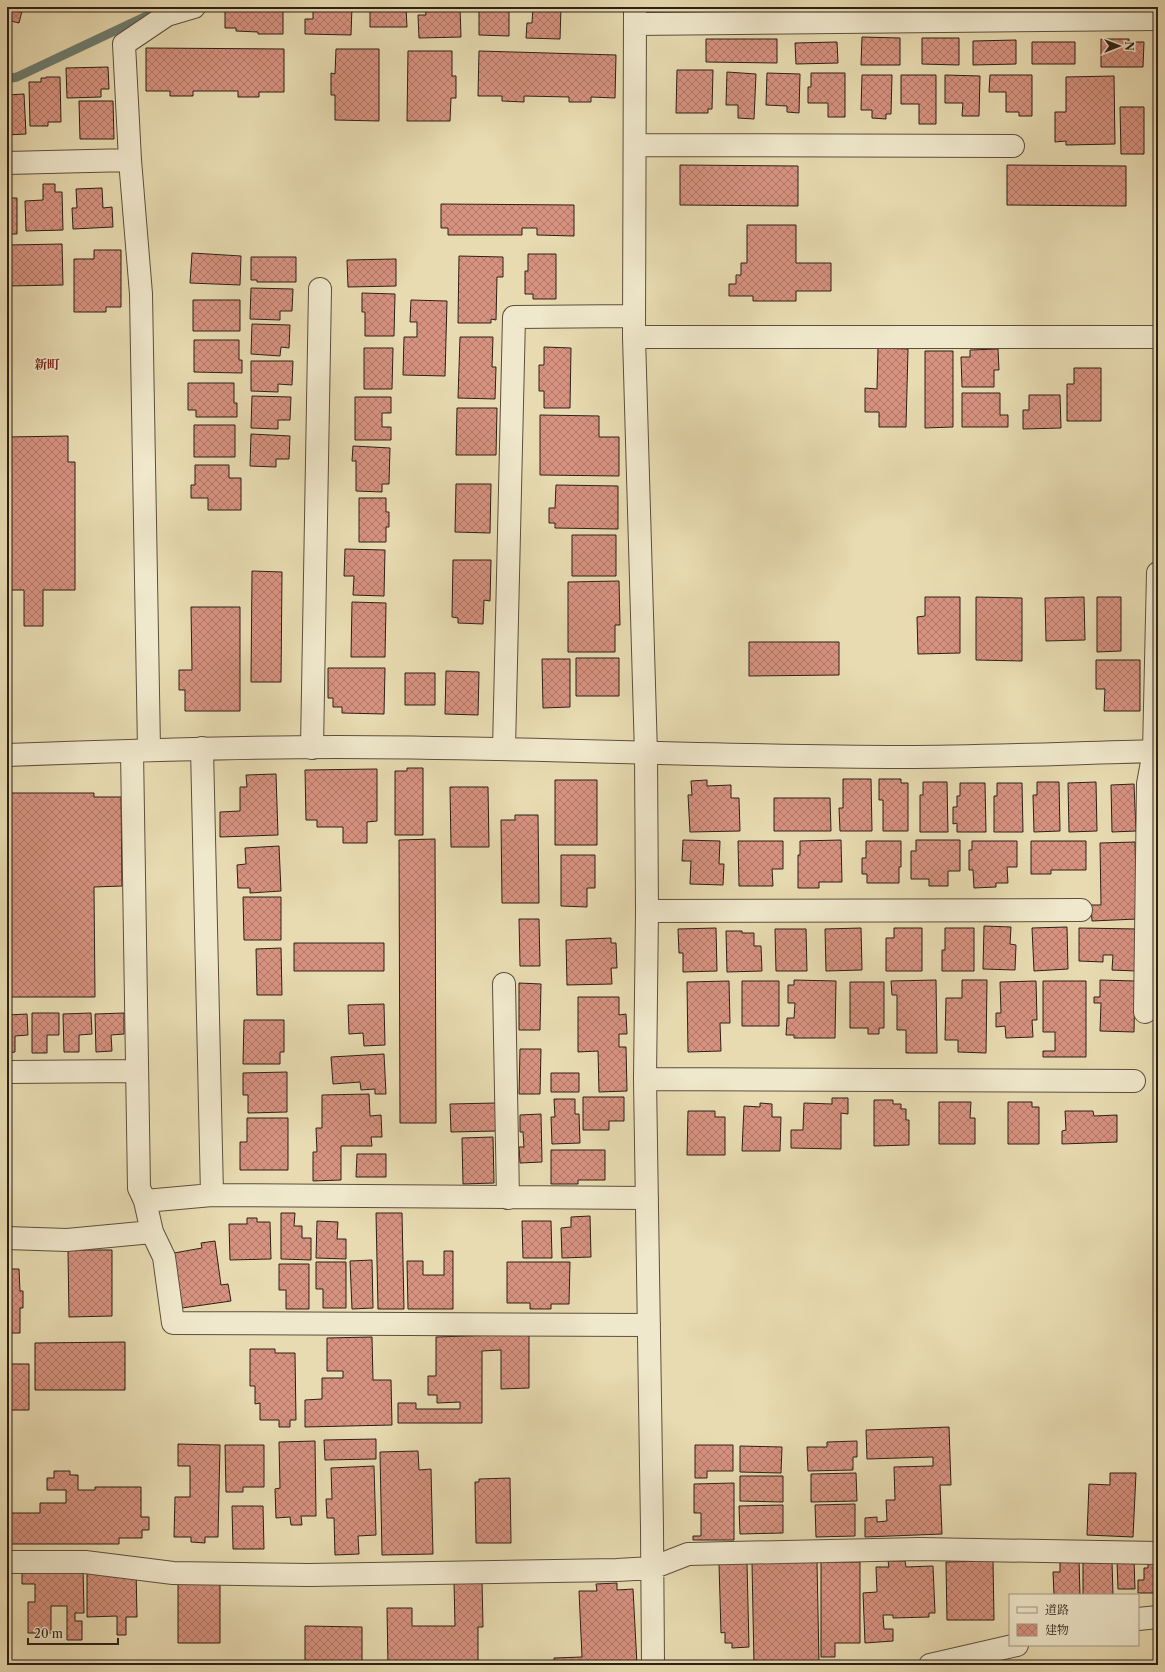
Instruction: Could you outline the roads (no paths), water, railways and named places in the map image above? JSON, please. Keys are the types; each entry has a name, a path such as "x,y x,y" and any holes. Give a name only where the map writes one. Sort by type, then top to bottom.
{"street":[{"path":"194,7 167,15 124,44 130,160 141,294 140,750 137,1070 139,1188 145,1201 152,1232 164,1257 173,1323 649,1325"},
{"path":"653,1665 645,1079 647,911 646,754 634,326 635,16 1158,19"},
{"path":"635,145 1013,146"},
{"path":"7,163 130,160"},
{"path":"312,748 320,289"},
{"path":"504,749 514,317 634,326 1158,337"},
{"path":"1145,1012 1148,784 1156,751 1158,573"},
{"path":"202,748 212,1195"},
{"path":"7,755 202,748 504,749 646,754 905,757 1156,751"},
{"path":"647,911 1081,910"},
{"path":"504,984 508,1198"},
{"path":"7,1072 137,1070"},
{"path":"645,1079 1134,1081"},
{"path":"145,1201 212,1195 647,1198"},
{"path":"7,1238 67,1240 152,1232"},
{"path":"7,1562 85,1562 173,1573 309,1575 617,1570 652,1568 688,1554 920,1548 1158,1553"},
{"path":"1139,1619 1158,1617"},
{"path":"930,1665 1013,1646"}],"waterway":[{"path":"7,79 17,77 155,12"}],"district":[{"name":"新町","path":"47,364"}]}
